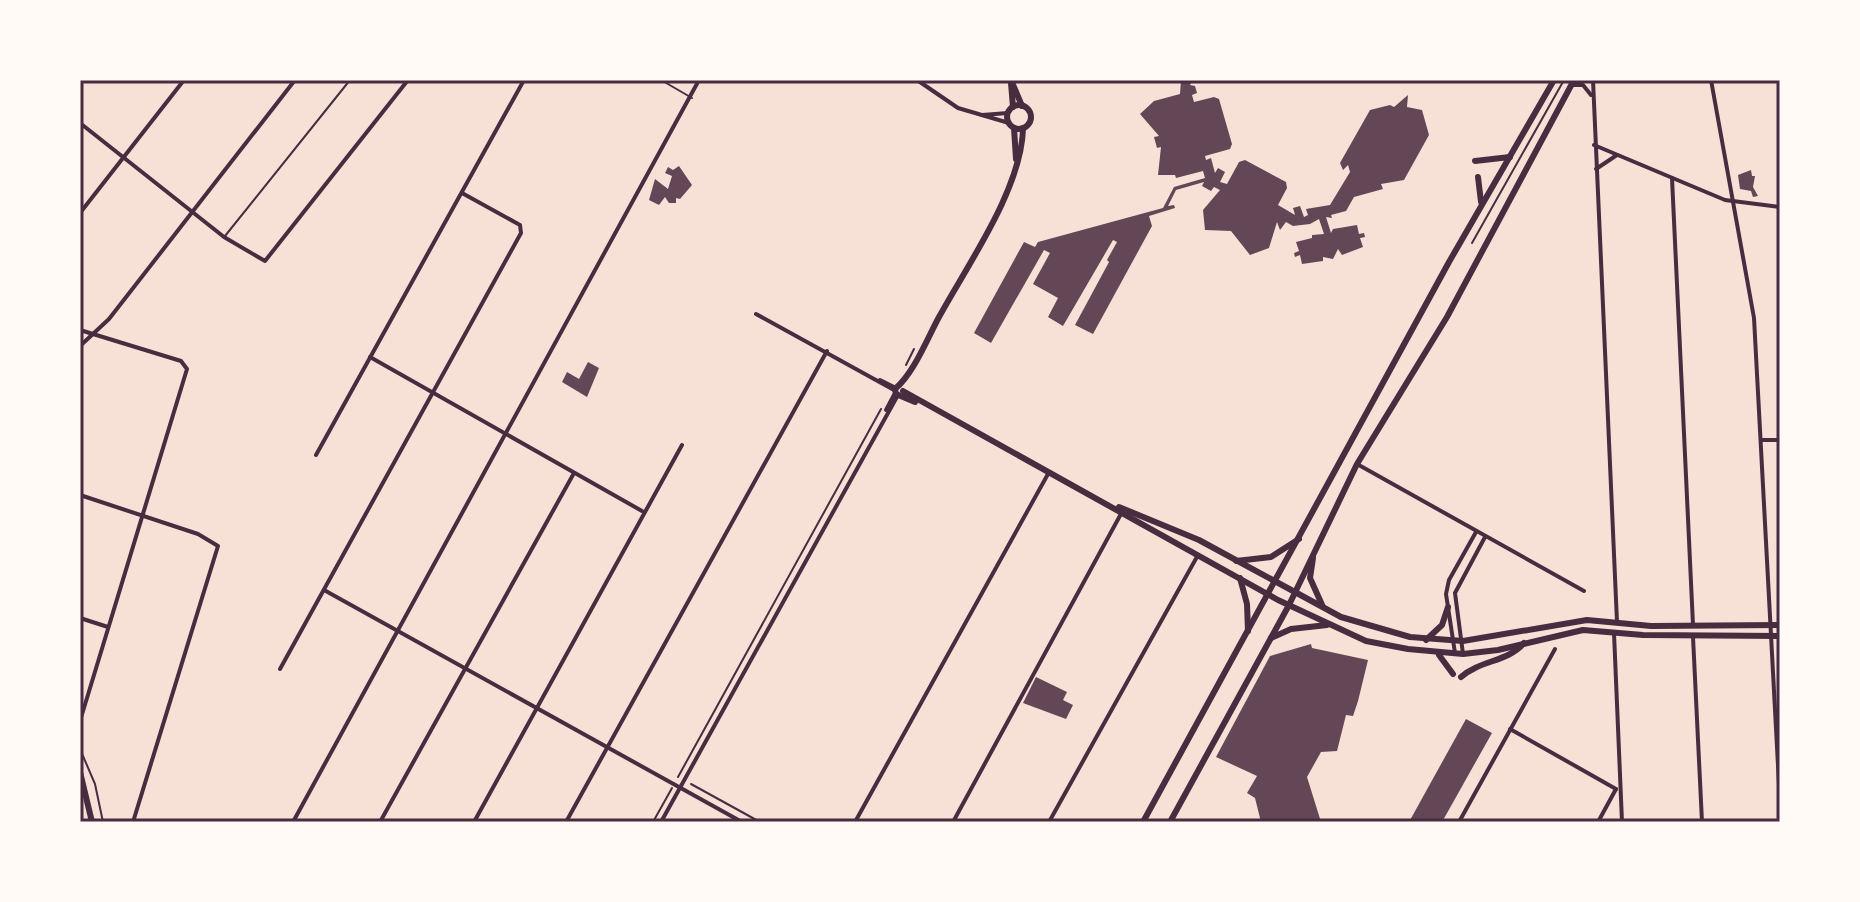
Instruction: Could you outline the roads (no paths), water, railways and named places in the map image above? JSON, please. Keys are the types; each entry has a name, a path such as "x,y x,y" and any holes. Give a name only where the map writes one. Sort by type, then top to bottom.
{"main road":[{"path":"1011,80 1014,108 1011,125 1016,159"},
{"path":"1143,822 1481,206 1554,80"},
{"path":"1170,822 1289,605 1357,464 1447,317 1569,82"},
{"path":"1014,108 1031,116 1023,128 1006,192 898,391 1270,595 1327,625 1366,641 1437,653 1463,654 1571,631 1776,635"},
{"path":"1011,125 1023,128"},
{"path":"1475,161 1510,157"},
{"path":"1478,177 1481,206"},
{"path":"1097,499 1166,525 1325,610 1380,630 1426,640 1463,641 1560,623 1780,625"},
{"path":"1236,561 1271,557 1299,539"},
{"path":"1313,558 1310,578 1325,610"},
{"path":"1240,578 1247,604 1248,631"},
{"path":"1426,640 1440,630 1448,607"},
{"path":"1271,638 1291,629 1327,625"},
{"path":"1461,677 1483,662 1515,653 1524,643"},
{"path":"1437,653 1453,674"},
{"path":"80,772 92,822"}],"street":[{"path":"80,213 184,80"},
{"path":"80,346 95,334 295,80"},
{"path":"80,123 224,237 260,261 271,257 408,80"},
{"path":"316,455 524,80"},
{"path":"293,822 505,432 692,98 699,80"},
{"path":"917,80 958,108 1011,125"},
{"path":"1593,80 1617,622"},
{"path":"1711,80 1753,303 1772,623 1776,635 1780,803"},
{"path":"1569,82 1583,85 1592,98"},
{"path":"980,116 1014,108"},
{"path":"1594,145 1735,203 1780,207"},
{"path":"1596,169 1617,155"},
{"path":"1672,178 1693,625"},
{"path":"280,669 522,231 520,225 462,193"},
{"path":"661,822 898,391 756,314"},
{"path":"80,330 181,361 187,373 80,721"},
{"path":"566,822 827,351"},
{"path":"370,357 642,511"},
{"path":"1763,440 1780,440"},
{"path":"474,822 642,511 682,445"},
{"path":"1357,464 1584,591"},
{"path":"380,822 574,473"},
{"path":"855,822 1048,474"},
{"path":"80,495 143,514 213,540 218,546 133,822"},
{"path":"953,822 1122,512"},
{"path":"1455,654 1448,607 1449,580 1476,532"},
{"path":"1463,654 1455,593 1485,537"},
{"path":"1049,822 1198,555"},
{"path":"324,590 742,822"},
{"path":"80,618 109,627"},
{"path":"1614,630 1618,787 1622,822"},
{"path":"1693,634 1702,822"},
{"path":"1459,822 1555,649"},
{"path":"1510,729 1618,787"},
{"path":"1598,822 1618,787"}],"lane":[{"path":"224,237 350,80"},
{"path":"661,80 692,98"},
{"path":"1472,243 1569,82"}]}
